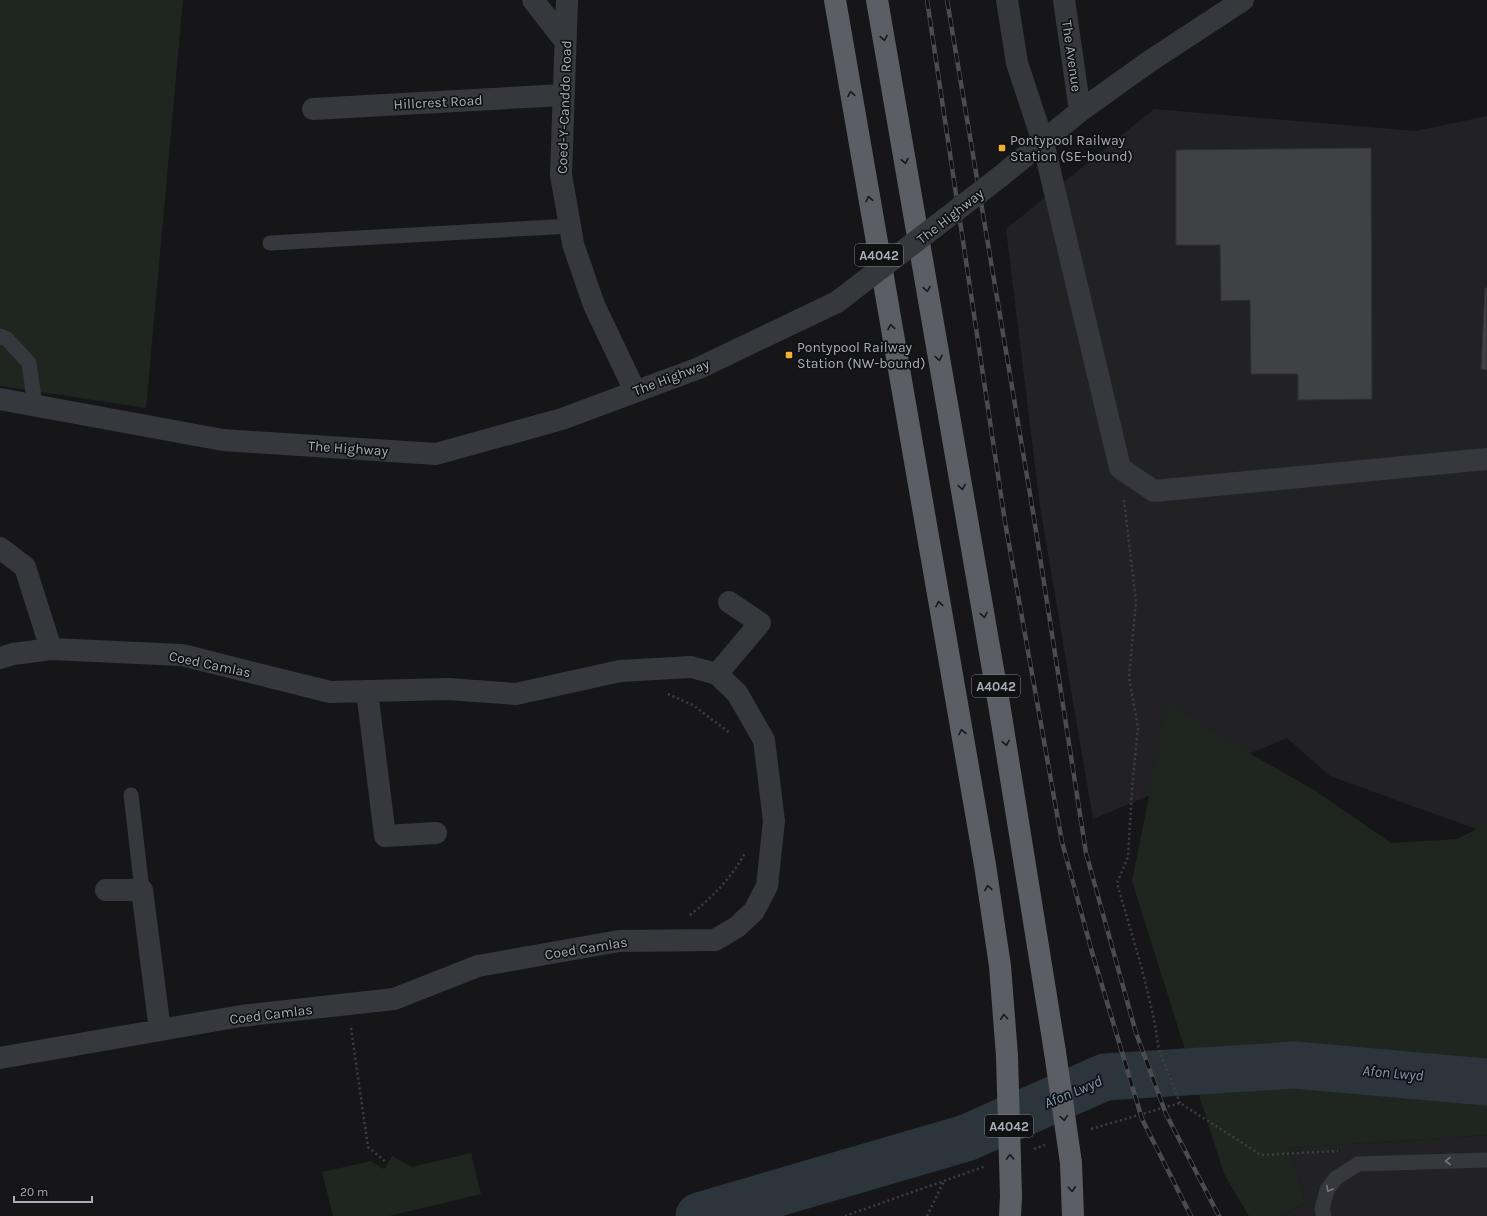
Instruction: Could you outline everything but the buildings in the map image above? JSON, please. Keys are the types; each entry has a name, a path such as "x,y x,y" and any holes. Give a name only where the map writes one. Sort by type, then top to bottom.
{"highway":[{"name":"A4042","path":"835,0 985,865 1000,966 1007,1056 1011,1206"},
{"name":"A4042","path":"877,0 1003,725 1055,1052 1070,1162 1073,1216"}],"street":[{"path":"533,0 565,40"},
{"name":"Coed-Y-Canddo Road","path":"567,0 561,175 573,244 594,305 635,391"},
{"path":"1007,0 1017,63 1043,142 1120,468 1154,491 1487,459"},
{"name":"The Avenue","path":"1064,0 1080,111"},
{"name":"The Highway","path":"0,398 223,440 436,454 562,419 699,368 837,302 1001,176 1080,111 1150,61 1243,0"},
{"name":"Hillcrest Road","path":"313,108 563,95"},
{"path":"0,548 25,566 51,649"},
{"path":"717,674 760,624 729,602"},
{"name":"Coed Camlas","path":"0,658 13,654 51,649 182,655 330,692 448,689 516,694 620,671 690,667 717,674 737,692 764,740 774,821 767,886 754,911 737,928 715,940 619,941 478,966 394,999 241,1016 0,1058"},
{"path":"367,691 385,836 436,834"},
{"path":"106,890 142,890 160,1030"}],"lane":[{"path":"270,243 570,226"},
{"path":"0,336 7,339 29,363 36,405"},
{"path":"131,795 142,890"},
{"path":"1324,1216 1322,1209 1327,1190 1336,1178 1358,1164 1487,1160"}],"path":[{"path":"1120,468 1136,602 1129,677 1138,728 1132,789 1128,857 1117,883 1145,983 1154,1019 1159,1050 1180,1102 1261,1155 1339,1151"},
{"path":"664,692 693,705 734,737"},
{"path":"686,918 710,900 736,868 748,847"},
{"path":"347,1004 368,1147 386,1162"},
{"path":"1087,1130 1180,1102"},
{"path":"1027,1152 1050,1144"},
{"path":"845,1216 990,1165"},
{"path":"927,1216 945,1180"}],"shaded area":[{"path":"0,0 183,0 146,408 0,386"},
{"path":"1154,109 1416,131 1487,116 1487,833 1330,776 1287,738 1093,819 1040,507 1006,229"},
{"path":"1168,701 1205,728 1316,791 1391,843 1457,839 1487,824 1487,1135 1289,1148 1305,1202 1282,1216 1249,1216 1224,1174 1132,881"},
{"path":"1487,1135 1487,1216 1282,1216 1305,1202 1289,1148"},
{"path":"471,1153 481,1194 389,1216 333,1216 322,1172 371,1161 384,1169 392,1156 412,1167"}],"waterway":[{"name":"Afon Lwyd","path":"699,1216 966,1138 1105,1077 1295,1065 1487,1082"}],"railway":[{"path":"927,0 1005,522 1062,842 1092,952 1142,1119 1191,1216"},
{"path":"947,0 1033,512 1086,853 1136,1033 1166,1114 1219,1216"}],"place":[{"name":"Pontypool Railway Station (SE-bound)","path":"1002,148"},
{"name":"Pontypool Railway Station (NW-bound)","path":"789,355"}]}
